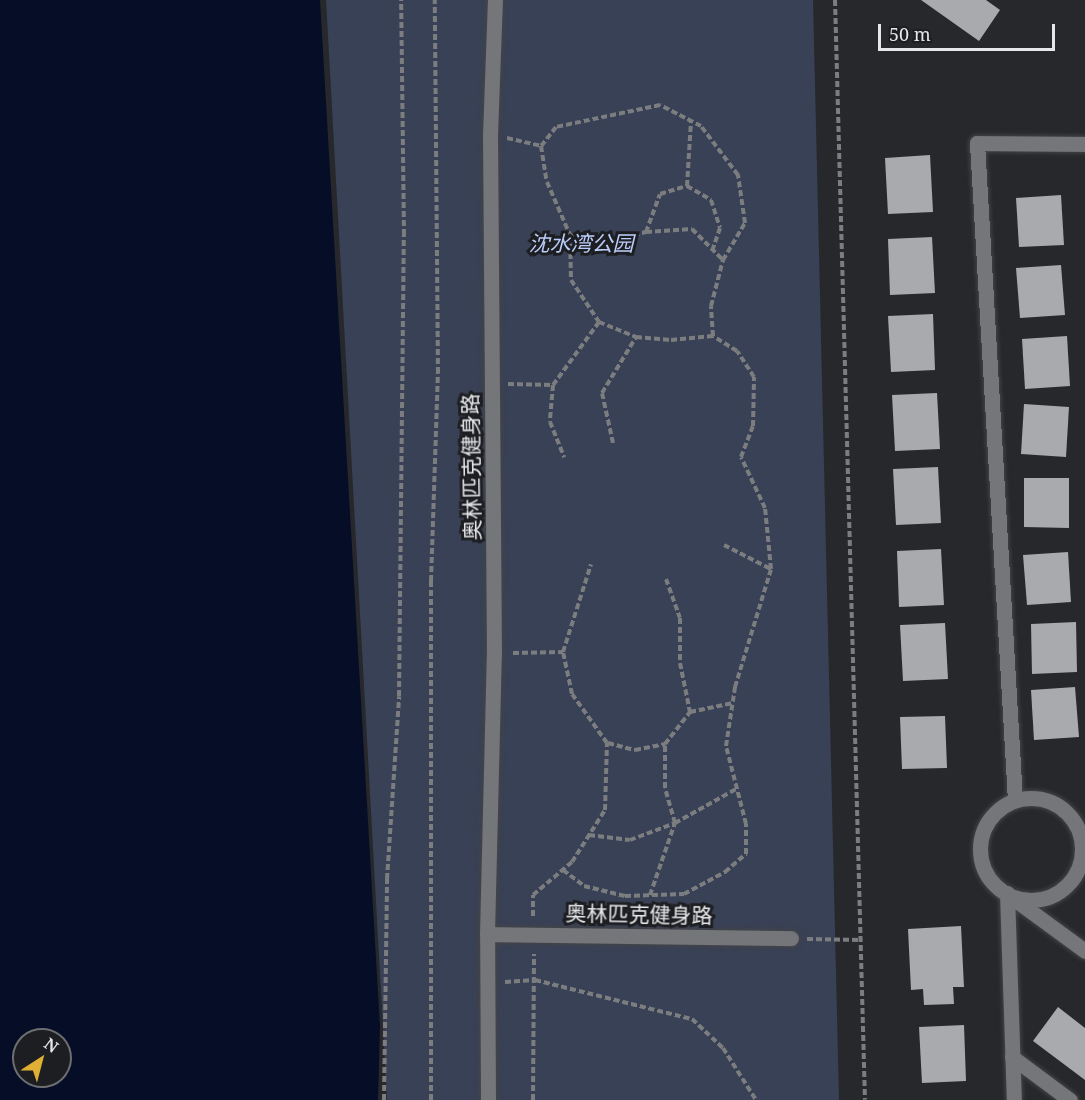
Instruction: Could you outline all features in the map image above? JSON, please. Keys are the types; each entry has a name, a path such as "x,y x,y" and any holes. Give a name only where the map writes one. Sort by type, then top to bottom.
{"street":[{"name":"奥林匹克健身路","path":"488,1100 487,934 494,654 490,135 495,0"},
{"path":"1015,800 977,143 1085,144"},
{"path":"1007,893 1023,899 1041,899 1064,887 1082,868 1083,840 1076,824 1050,801 1033,797 1015,800 988,820 981,844 984,869 993,883 1085,951"},
{"path":"1007,893 1014,1100"},
{"name":"奥林匹克健身路","path":"487,934 791,938"},
{"path":"1012,1057 1070,1100"}],"path":[{"path":"384,1100 387,879 399,696 404,247 401,0"},
{"path":"431,1100 431,580 438,373 435,0"},
{"path":"835,0 865,1100"},
{"path":"563,870 584,886 625,896 684,894 725,872 746,854 746,824 726,746 733,703 771,569 765,508 741,457 753,426 754,377 737,351 713,336 671,340 636,337 599,321 571,280 570,235 547,183 541,146 556,127 660,105 701,126 738,175 745,223 723,260 711,306 713,336"},
{"path":"687,186 691,121"},
{"path":"490,135 541,146"},
{"path":"646,232 660,194 687,186 711,200 720,228 712,250"},
{"path":"570,235 607,241 646,232 692,229 723,260"},
{"path":"564,457 550,422 553,385 599,321"},
{"path":"613,443 602,393 636,337"},
{"path":"491,383 553,385"},
{"path":"724,545 771,569"},
{"path":"533,1100 535,980 533,895 563,870 605,810 607,743 572,694 563,652 591,564"},
{"path":"666,579 680,618 680,663 690,712"},
{"path":"494,654 563,652"},
{"path":"650,895 675,823 665,788 665,744 690,712 733,703"},
{"path":"607,743 635,750 665,744"},
{"path":"589,835 630,840 675,823 738,788"},
{"path":"791,938 861,940"},
{"path":"489,983 535,980 692,1019 723,1048 756,1100"}],"green space":[{"name":"沈水湾公园","path":"326,0 813,0 839,1100 387,1100"}],"shaded area":[{"path":"0,0 320,0 380,1027 378,1100 0,1100"}],"building":[{"path":"921,0 986,0 1000,10 979,41"},
{"path":"930,155 933,212 888,214 885,158"},
{"path":"1061,195 1064,245 1019,247 1016,198"},
{"path":"932,237 935,293 890,295 888,239"},
{"path":"1061,265 1065,315 1020,318 1016,268"},
{"path":"933,314 935,370 891,372 888,316"},
{"path":"1067,336 1070,386 1025,389 1022,339"},
{"path":"937,393 940,449 895,451 892,395"},
{"path":"1024,404 1069,407 1066,457 1021,454"},
{"path":"938,467 941,523 896,525 893,469"},
{"path":"1024,478 1069,478 1069,528 1024,527"},
{"path":"941,549 944,605 899,607 897,551"},
{"path":"1068,552 1071,602 1027,605 1023,555"},
{"path":"1076,622 1077,672 1032,674 1031,624"},
{"path":"945,623 948,679 903,681 900,625"},
{"path":"1075,687 1079,737 1034,740 1031,690"},
{"path":"945,716 947,768 902,769 900,717"},
{"path":"961,926 964,987 953,987 954,1004 924,1005 923,989 911,990 908,929"},
{"path":"1058,1007 1085,1028 1085,1080 1033,1041"},
{"path":"964,1025 966,1081 922,1083 919,1027"}]}
